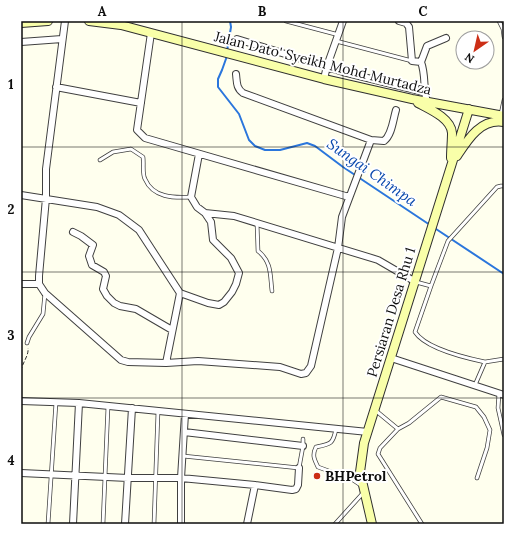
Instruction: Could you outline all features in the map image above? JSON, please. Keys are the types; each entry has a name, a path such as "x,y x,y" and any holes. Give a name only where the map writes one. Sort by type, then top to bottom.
{"main road":[{"path":"21,23 48,21"},
{"name":"Jalan Dato' Syeikh Mohd Murtadza","path":"89,21 121,25 324,79 503,118"},
{"path":"412,99 438,114 452,131 451,167"},
{"name":"Persiaran Desa Rhu 1","path":"372,524 360,472 364,443 469,110"},
{"path":"451,167 464,145 474,132 486,124 503,118"}],"street":[{"path":"65,21 46,169 46,198 38,276 39,284 45,293 122,360 128,362 166,363 198,361 280,367 301,374 306,373 311,366 338,248 342,217 371,140"},
{"path":"324,79 343,21"},
{"path":"399,21 406,23 409,27 412,61 422,62"},
{"path":"152,33 137,130 145,138 349,197"},
{"path":"427,102 424,92 424,70 422,62 427,46 446,38"},
{"path":"21,42 62,39"},
{"path":"237,39 343,72 424,92"},
{"path":"236,74 239,90 243,93 371,140 384,142 387,139 390,134 396,110"},
{"path":"56,87 141,103"},
{"path":"21,195 97,207 119,215 139,230 180,293 208,303 219,305 224,302 236,284 239,273 232,258 213,240 211,222 205,213 197,207 192,197 199,154"},
{"path":"205,213 234,216 378,260 414,281"},
{"path":"73,232 93,245 89,256 92,266 104,272 106,276 103,289 114,303 136,310 172,330"},
{"path":"21,284 39,284"},
{"path":"166,363 180,293"},
{"path":"391,358 501,394"},
{"path":"21,401 79,403 368,432"},
{"path":"73,524 79,403"},
{"path":"125,524 132,408"},
{"path":"181,524 185,414"},
{"path":"184,432 303,443"},
{"path":"21,473 128,478 182,478 292,490 296,489 298,485 299,468"},
{"path":"247,524 255,485"}],"lane":[{"path":"286,21 412,61"},
{"path":"499,21 504,29 504,38"},
{"path":"503,118 504,100"},
{"path":"100,160 113,152 131,149 143,157 144,178 152,190 163,195 177,198 192,197"},
{"path":"504,186 497,187 456,231 446,244 415,332 419,339 454,356 485,362 504,359"},
{"path":"257,223 258,250 268,261 272,291"},
{"path":"414,281 431,286"},
{"path":"27,343 43,314 45,293"},
{"path":"475,385 485,362"},
{"path":"501,394 498,408 504,435"},
{"path":"422,524 378,454 380,448 398,429 409,423 442,397 476,407 484,417 490,430 488,448 477,478"},
{"path":"48,524 50,475 56,402"},
{"path":"103,524 108,406"},
{"path":"375,409 398,429"},
{"path":"154,524 158,411"},
{"path":"336,429 333,440 329,445 316,446 313,453 314,459 318,467 353,480 364,489 336,524"},
{"path":"183,456 299,468 303,443"}],"path":[{"path":"21,371 23,362 28,354 27,343"}],"waterway":[{"name":"Sungai Chimpa","path":"227,51 231,27 230,21"},
{"name":"Sungai Chimpa","path":"227,56 218,79 218,87 239,114 249,140 255,146 265,150 280,150 307,143 315,146 343,167 430,225"},
{"name":"Sungai Chimpa","path":"433,227 504,274"}],"place":[{"name":"BHPetrol","path":"317,476"}]}
